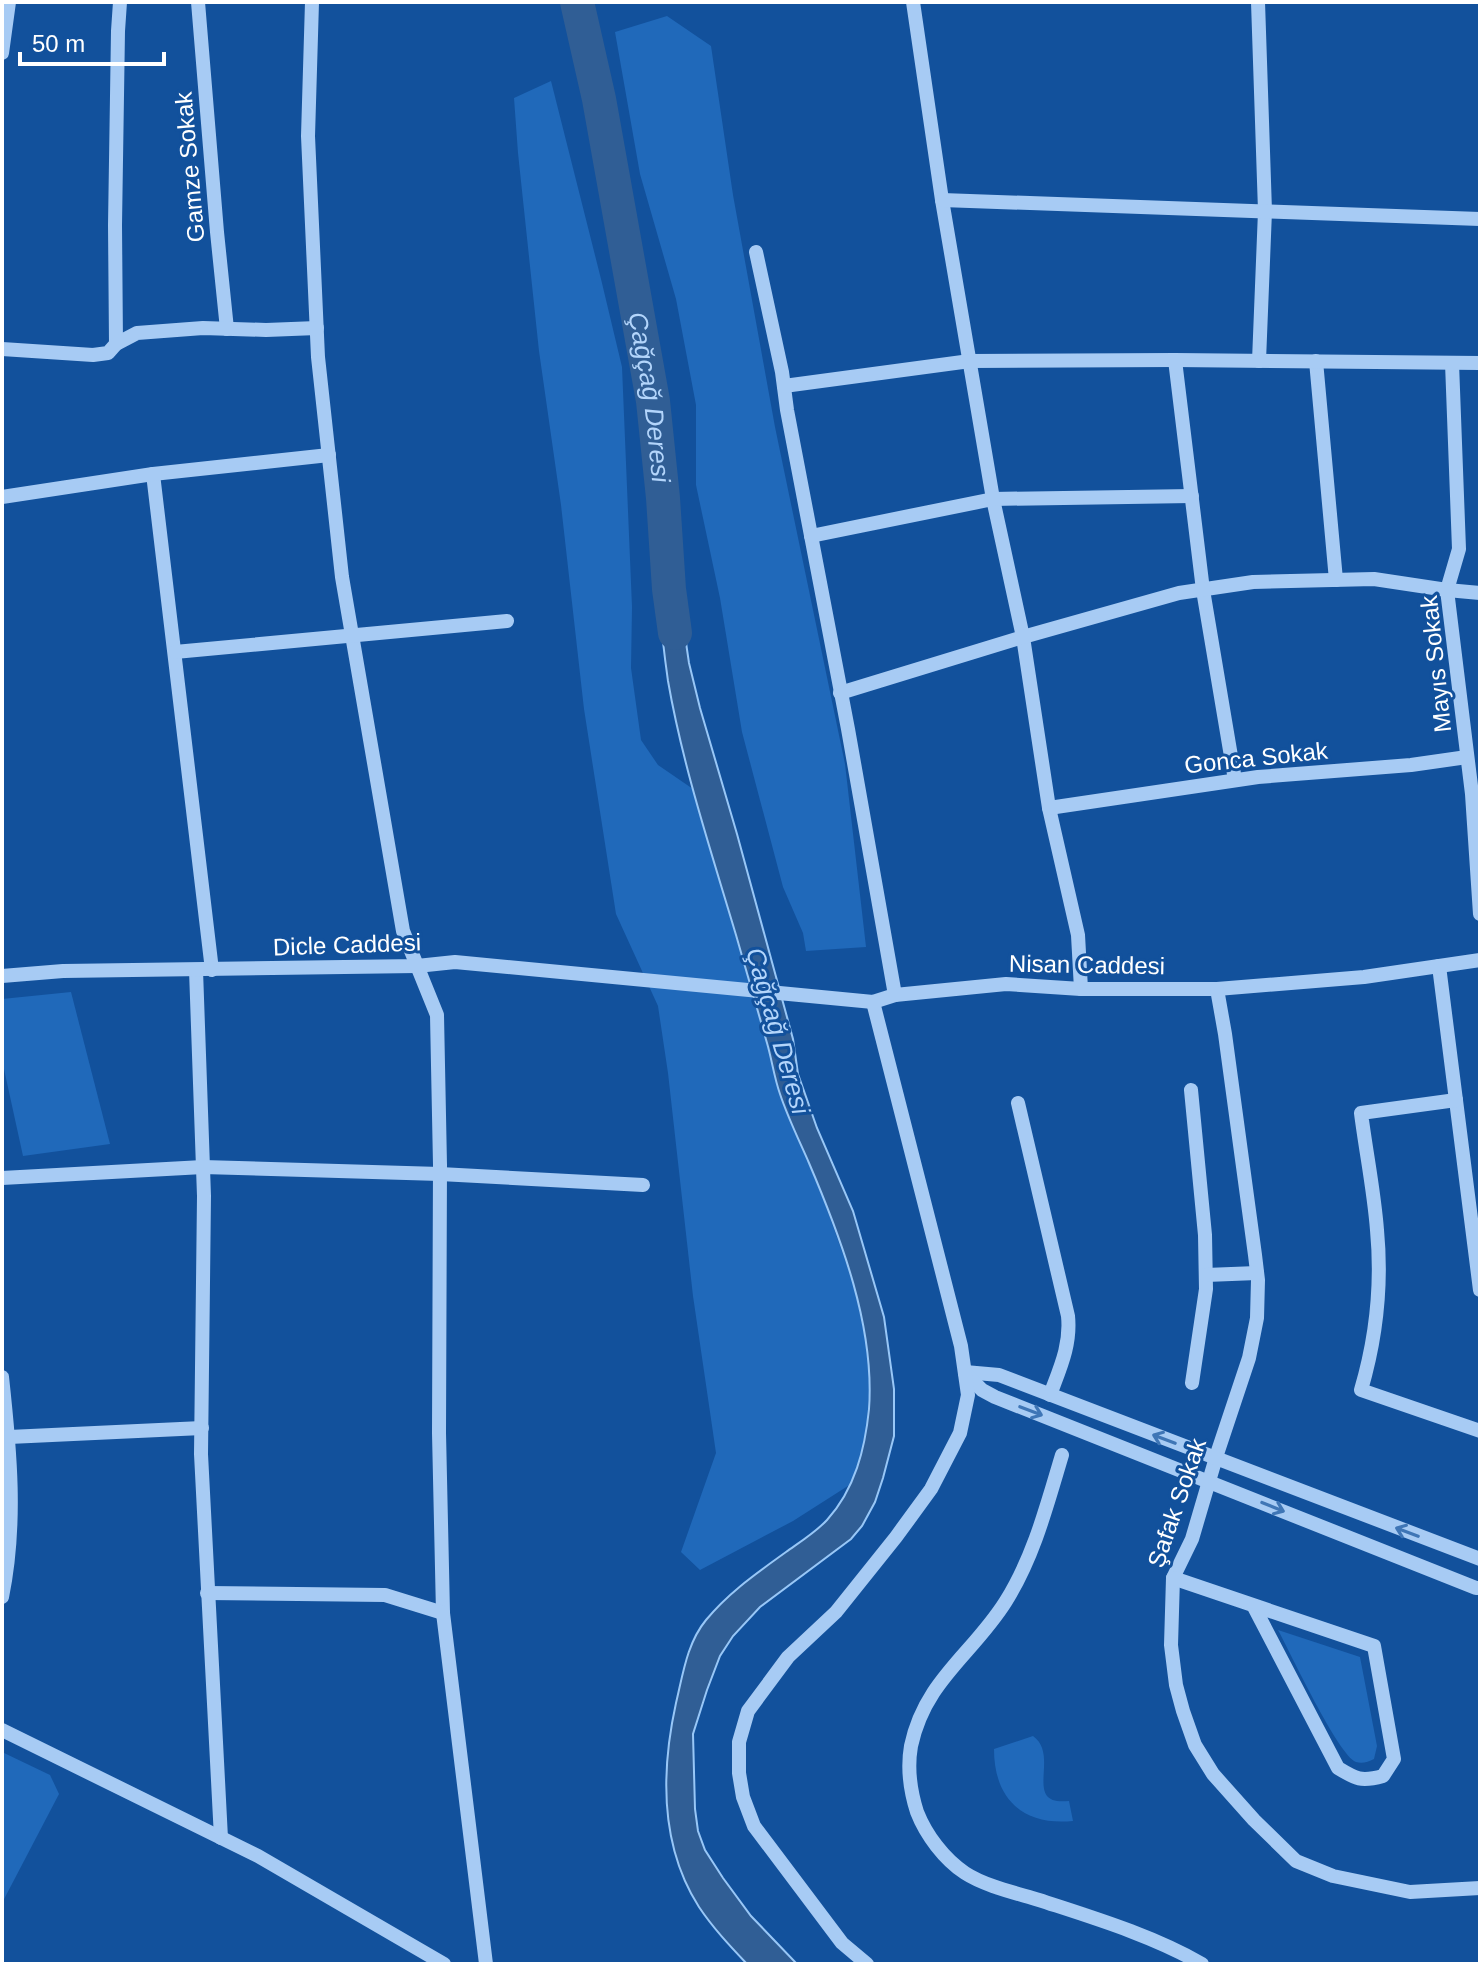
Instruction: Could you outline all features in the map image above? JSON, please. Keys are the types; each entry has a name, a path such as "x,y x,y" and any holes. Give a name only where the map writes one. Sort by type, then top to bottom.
{"street":[{"path":"2,53 9,2"},
{"path":"116,344 120,2"},
{"name":"Gamze Sokak","path":"198,2 227,329"},
{"path":"312,2 308,136 318,357 342,577 403,931 437,1015 443,1613 486,1964"},
{"path":"913,2 942,200 993,499 1023,637 1049,808 1078,935 1081,989"},
{"path":"1258,2 1265,211 1259,361"},
{"path":"942,200 1480,219"},
{"path":"756,252 784,386 895,995"},
{"path":"2,349 93,355 108,353 116,344 137,333 203,328 317,328"},
{"path":"1175,360 1203,590 1235,780"},
{"path":"784,386 970,361 1480,363"},
{"path":"1316,361 1336,580"},
{"name":"Mayıs Sokak","path":"1452,363 1459,549 1447,590 1472,794 1480,914"},
{"path":"2,497 153,474 329,455"},
{"path":"153,474 212,970"},
{"path":"811,536 993,499 1192,496"},
{"path":"840,693 1179,593 1253,582 1374,579 1480,593"},
{"path":"175,652 507,621"},
{"name":"Gonca Sokak","path":"1049,808 1235,780 1411,765 1467,757"},
{"name":"Nisan Caddesi","path":"693,983 873,1002 895,995 1006,984 1081,989 1217,989 1364,977 1480,960"},
{"name":"Dicle Caddesi","path":"2,976 63,971 417,966 455,962 693,983"},
{"path":"1439,966 1480,1290"},
{"path":"196,970 203,1167 202,1428 207,1593 221,1838"},
{"name":"Şafak Sokak","path":"1217,989 1257,1273 1257,1318 1249,1358 1192,1539 1173,1578 1171,1645 1183,1711 1195,1745 1213,1774 1296,1861 1333,1876 1410,1892 1480,1888"},
{"path":"867,1964 842,1943 754,1826 743,1797 739,1742 748,1711 788,1657 836,1612 931,1489 960,1433 968,1395 961,1346 873,1002"},
{"path":"1191,1090 1206,1275 1192,1383"},
{"path":"1456,1100 1361,1113 1378,1232 1378,1283 1373,1338 1361,1390 1480,1431"},
{"path":"1018,1103 1068,1316 1067,1346 1050,1395"},
{"path":"2,1178 203,1167 440,1174 643,1185"},
{"path":"1206,1275 1257,1273"},
{"path":"965,1372 999,1375 1480,1559"},
{"path":"965,1372 982,1390 995,1397 1480,1588"},
{"path":"2,1377 9,1437 11,1510 2,1597"},
{"path":"9,1437 202,1428"},
{"path":"1062,1455 1036,1540 1018,1580 987,1627 931,1694 916,1725 910,1755 911,1794 920,1820 940,1851 965,1873 1142,1936 1202,1964"},
{"path":"1173,1578 1253,1605 1374,1646 1394,1759 1383,1776 1356,1779 1338,1768 1253,1605"},
{"path":"207,1593 385,1595 443,1613"},
{"path":"2,1730 258,1856 444,1964"}],"shaded area":[{"path":"667,16 711,46 733,195 775,427 845,764 866,947 806,951 803,933 783,887 742,732 720,598 696,485 696,405 676,299 640,174 615,32"},
{"path":"551,81 622,367 632,607 631,668 641,740 658,765 693,789 779,1091 854,1285 866,1343 870,1382 866,1438 851,1484 793,1521 700,1570 681,1552 716,1453 693,1296 668,1073 658,1006 616,914 584,709 561,505 539,351 518,153 514,98"},
{"path":"71,992 110,1144 23,1156 2,1060 2,999"},
{"path":"1278,1630 1360,1657 1377,1746 1374,1759 1358,1763 1338,1742"},
{"path":"1033,1736 1041,1745 1044,1755 1044,1788 1047,1796 1069,1801 1073,1821 1040,1819 1026,1814 1015,1806 999,1782 994,1749"},
{"path":"2,1752 50,1775 59,1794 2,1903"}],"water":[{"path":"669,589 679,595 689,663 700,708 793,1039 798,1074 817,1128 853,1211 884,1317 894,1389 894,1436 875,1502 862,1526 851,1539 760,1607 733,1636 720,1656 693,1734 695,1809 705,1850 751,1916 797,1964 747,1964 699,1907 686,1884 671,1834 667,1808 668,1755 684,1670 700,1629 734,1592 823,1524 837,1508 852,1482 865,1439 869,1409 867,1347 844,1252 778,1088 690,777 674,713 663,640 659,599"}],"waterway":[{"name":"Çağçağ Deresi","path":"577,2 599,99 653,401 675,633"}]}
